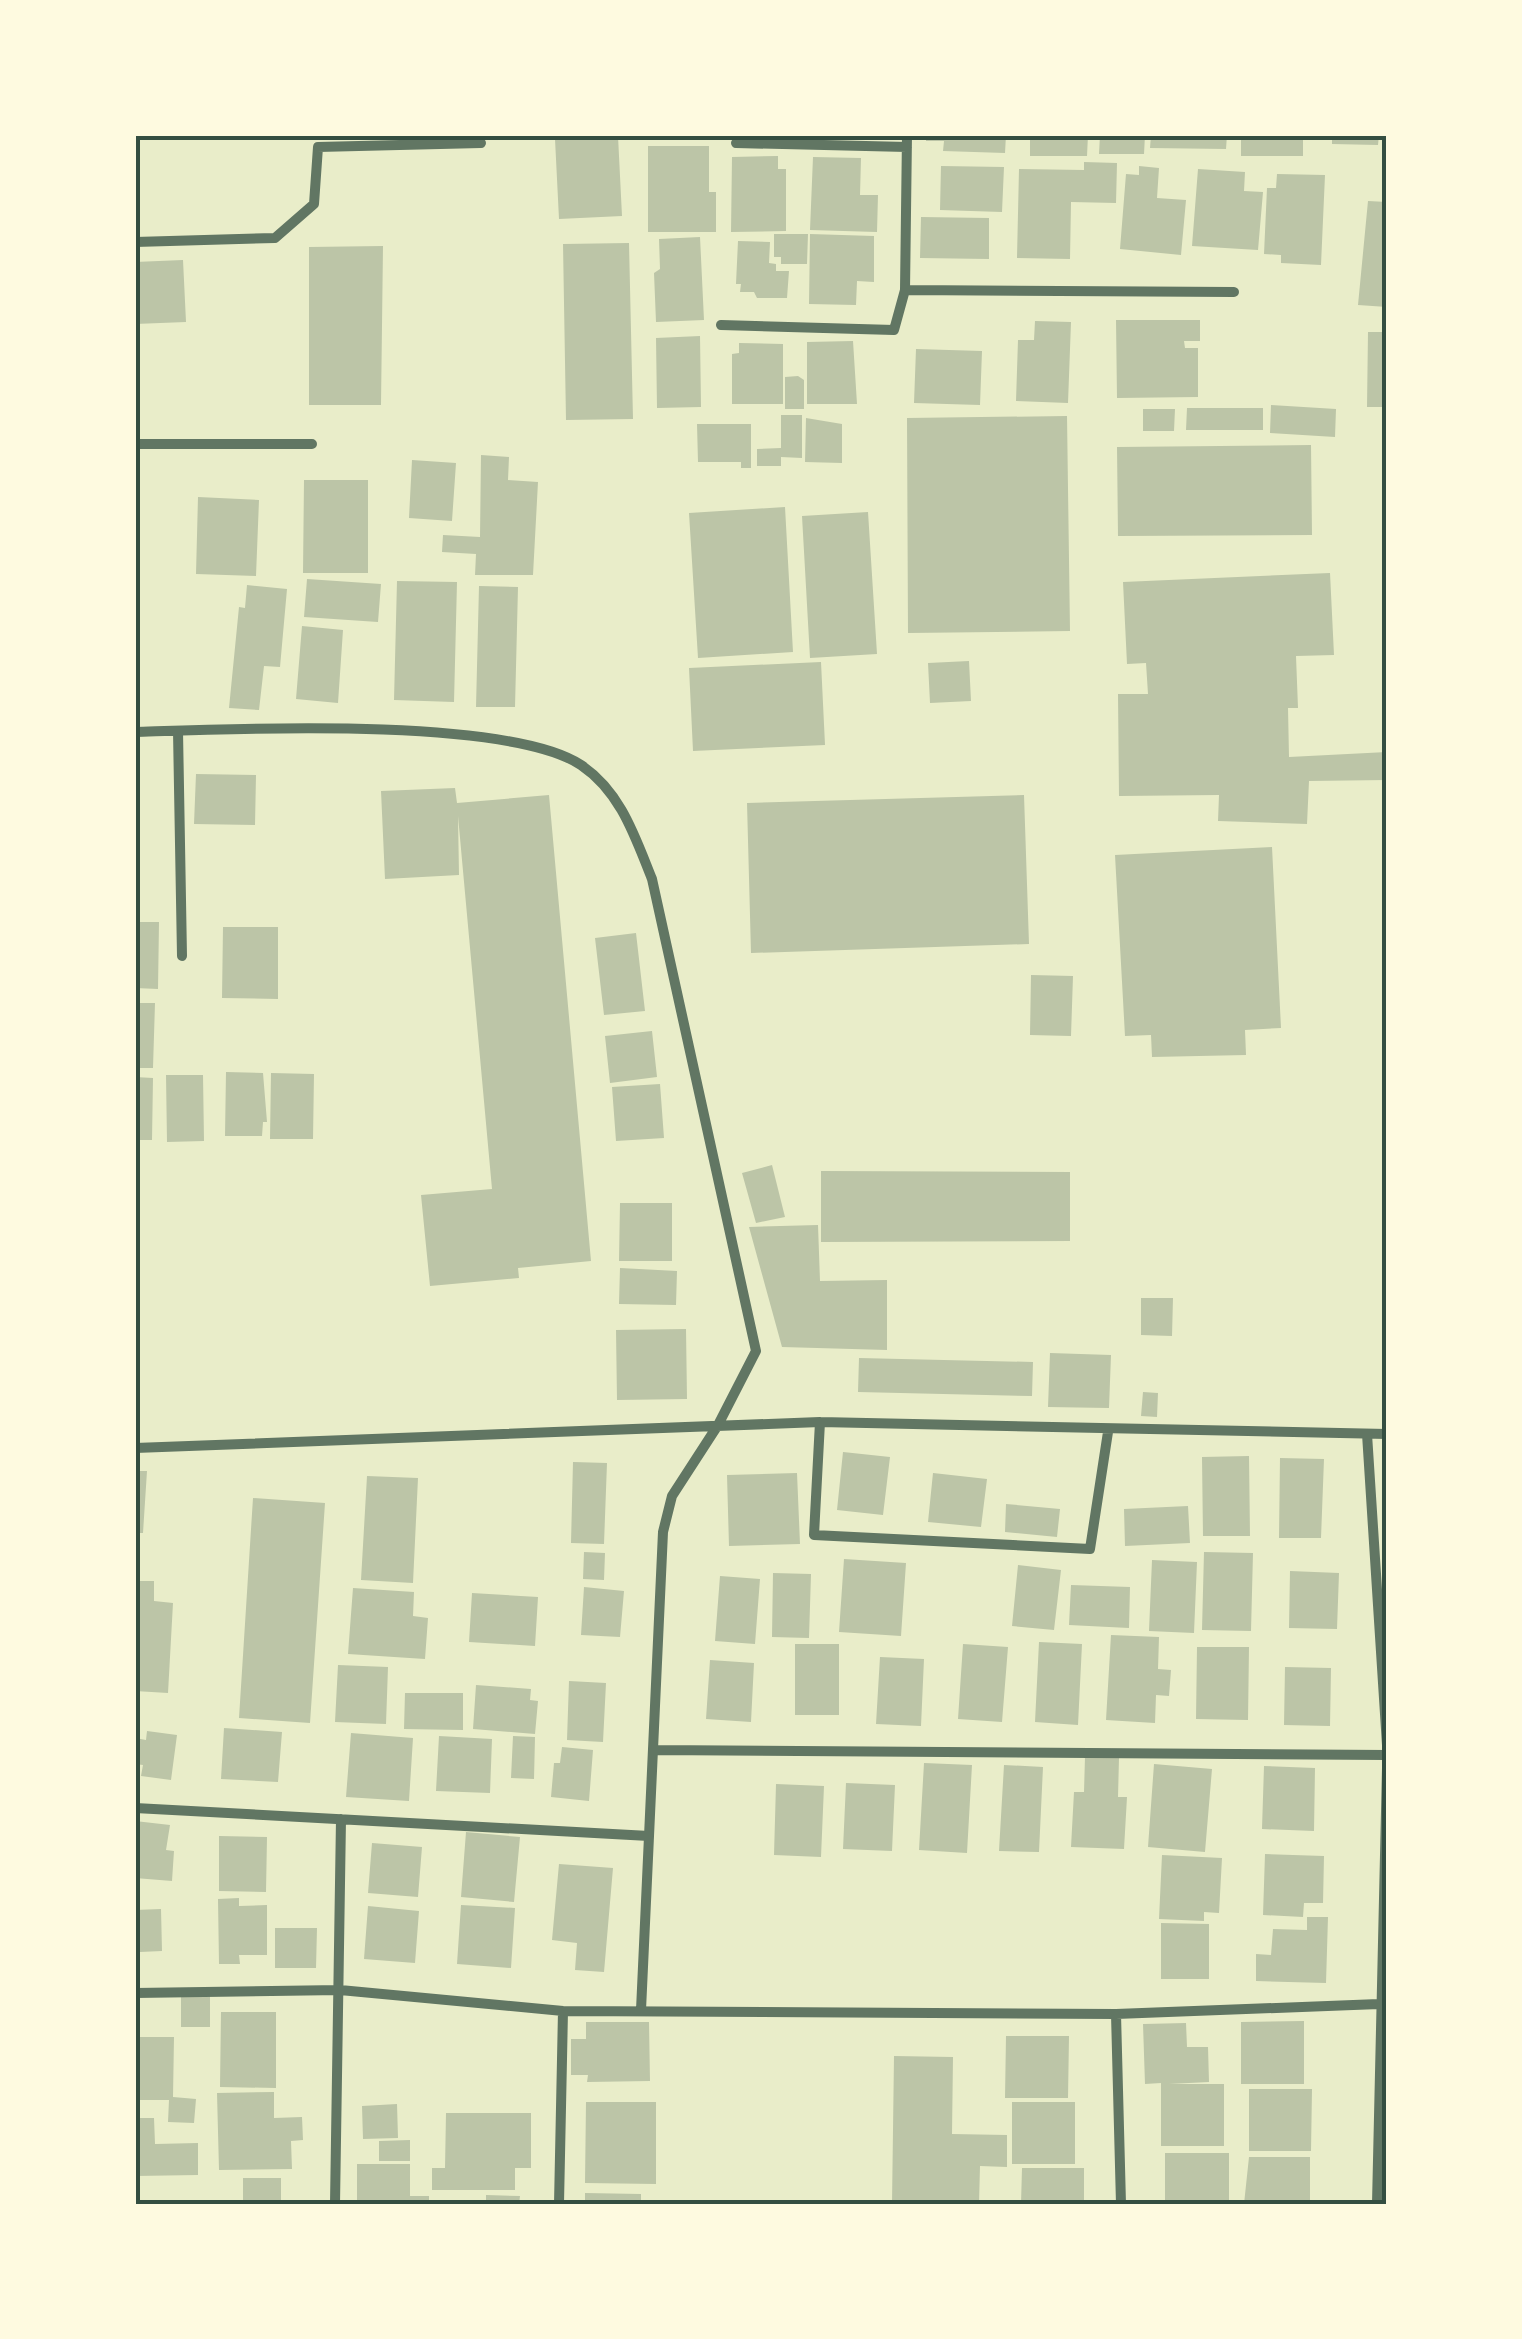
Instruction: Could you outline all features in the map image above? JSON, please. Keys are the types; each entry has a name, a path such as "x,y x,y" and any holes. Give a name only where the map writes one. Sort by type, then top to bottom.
{"street":[{"path":"721,325 894,330 906,290 907,141 736,143"},
{"path":"135,242 275,238 314,204 318,147 481,143"},
{"path":"906,290 1234,292"},
{"path":"135,444 312,444"},
{"path":"178,730 182,956"},
{"path":"135,732 376,730 514,742 580,764 625,811 652,880 756,1351 718,1425 672,1496 662,1532 641,2010"},
{"path":"820,1422 814,1535 1090,1549 1108,1432"},
{"path":"135,1448 820,1422 1108,1432 1387,1434"},
{"path":"1366,1434 1387,1746"},
{"path":"653,1750 1387,1755"},
{"path":"1377,2204 1387,1768"},
{"path":"135,1808 649,1836"},
{"path":"335,2204 341,1820"},
{"path":"135,1993 340,1990 563,2011 1116,2014 1379,2004"},
{"path":"558,2204 563,2011"},
{"path":"1116,2014 1120,2204"}],"building":[{"path":"926,135 1006,135 1005,153 943,151 944,141 926,141"},
{"path":"1030,135 1088,135 1087,156 1030,156"},
{"path":"1100,135 1145,135 1144,154 1099,154"},
{"path":"1151,135 1227,135 1226,149 1150,148"},
{"path":"1241,135 1303,135 1303,156 1241,156"},
{"path":"1332,135 1379,135 1378,145 1332,144"},
{"path":"618,136 622,216 559,219 555,139"},
{"path":"648,146 709,146 709,192 716,192 716,232 648,232"},
{"path":"778,156 778,169 786,169 786,231 731,232 732,157"},
{"path":"813,157 861,158 860,195 878,195 877,232 810,230"},
{"path":"1084,162 1117,163 1116,203 1071,202 1070,259 1017,258 1019,169 1084,170"},
{"path":"941,166 1004,167 1002,212 940,210"},
{"path":"1139,166 1159,168 1157,198 1186,200 1181,255 1120,249 1126,174 1139,175"},
{"path":"1198,169 1245,172 1244,191 1263,192 1258,250 1192,246"},
{"path":"1277,174 1325,175 1321,265 1281,263 1281,255 1264,254 1267,188 1276,188"},
{"path":"1368,201 1387,202 1387,307 1358,305"},
{"path":"921,217 989,218 989,259 920,258"},
{"path":"774,234 808,234 807,264 781,264 781,257 774,257"},
{"path":"810,234 874,236 874,282 857,281 856,305 809,304"},
{"path":"700,237 704,320 656,322 654,273 660,269 659,239"},
{"path":"738,241 770,242 769,263 776,264 776,271 789,271 787,298 757,298 754,292 740,292 741,284 736,284"},
{"path":"629,243 633,419 566,420 563,244"},
{"path":"383,246 381,405 309,405 309,247"},
{"path":"183,260 186,322 135,324 135,262"},
{"path":"1116,320 1200,320 1200,341 1184,341 1185,348 1198,348 1198,397 1117,398"},
{"path":"1035,321 1071,322 1068,403 1016,401 1018,340 1034,340"},
{"path":"1368,332 1387,332 1387,407 1367,407"},
{"path":"700,336 701,407 657,408 656,338"},
{"path":"853,341 857,404 807,404 807,342"},
{"path":"739,343 783,344 783,404 732,404 732,354 739,353"},
{"path":"916,349 982,351 980,405 914,403"},
{"path":"798,376 804,380 804,409 785,409 785,377"},
{"path":"1271,405 1336,409 1335,437 1270,433"},
{"path":"1187,408 1263,408 1263,430 1186,430"},
{"path":"1143,409 1175,409 1174,431 1143,431"},
{"path":"781,415 802,415 802,458 781,457 781,466 757,466 757,449 781,448"},
{"path":"1067,416 1070,631 908,633 907,418"},
{"path":"806,418 842,424 842,463 805,462"},
{"path":"697,424 751,424 751,468 741,468 741,462 698,462"},
{"path":"1311,445 1312,535 1118,536 1117,447"},
{"path":"481,455 509,457 508,480 538,482 533,575 475,575 476,554 442,552 443,535 480,537"},
{"path":"412,460 456,463 452,521 409,518"},
{"path":"304,480 368,480 368,573 303,573"},
{"path":"198,497 259,500 256,576 196,574"},
{"path":"785,507 793,652 698,658 689,513"},
{"path":"868,512 877,654 810,658 802,516"},
{"path":"1330,573 1334,655 1296,656 1298,708 1288,708 1289,757 1387,752 1387,780 1309,781 1307,824 1218,821 1219,795 1119,796 1118,694 1148,694 1146,663 1127,664 1123,582"},
{"path":"307,579 381,584 378,622 304,617"},
{"path":"397,581 457,582 454,702 394,700"},
{"path":"247,585 287,589 280,667 264,666 259,710 229,708 239,607 245,608"},
{"path":"479,586 518,587 515,707 476,707"},
{"path":"302,626 343,630 338,703 296,699"},
{"path":"969,661 971,701 930,703 928,663"},
{"path":"821,662 825,745 693,751 689,668"},
{"path":"196,774 256,775 255,825 194,824"},
{"path":"455,788 457,803 549,795 591,1261 518,1268 519,1278 430,1286 421,1195 492,1189 458,816 459,875 385,879 381,791"},
{"path":"1024,795 1029,944 751,953 747,803"},
{"path":"1272,847 1281,1028 1245,1030 1246,1055 1152,1057 1151,1035 1125,1036 1115,855"},
{"path":"135,922 159,922 158,989 135,988"},
{"path":"223,927 278,927 278,999 222,998"},
{"path":"636,933 645,1011 604,1015 595,938"},
{"path":"1031,975 1073,976 1071,1036 1030,1035"},
{"path":"135,1003 155,1003 153,1068 135,1068"},
{"path":"652,1031 657,1077 610,1083 605,1036"},
{"path":"226,1072 263,1073 267,1122 263,1122 262,1136 225,1136"},
{"path":"271,1073 314,1074 313,1139 270,1139"},
{"path":"166,1075 203,1075 204,1141 167,1142"},
{"path":"135,1077 153,1078 152,1140 135,1140"},
{"path":"660,1084 664,1138 616,1141 612,1087"},
{"path":"772,1165 785,1217 756,1223 742,1173"},
{"path":"821,1171 1070,1172 1070,1241 821,1242"},
{"path":"620,1203 672,1203 672,1261 619,1261"},
{"path":"818,1225 820,1281 887,1280 887,1350 782,1347 749,1227"},
{"path":"620,1268 677,1271 676,1305 619,1304"},
{"path":"1141,1298 1173,1298 1172,1336 1141,1335"},
{"path":"686,1329 687,1399 617,1400 616,1330"},
{"path":"1050,1353 1111,1355 1109,1408 1048,1407"},
{"path":"859,1358 1033,1362 1032,1396 858,1392"},
{"path":"1143,1392 1158,1393 1157,1417 1141,1416"},
{"path":"843,1452 890,1457 883,1515 837,1510"},
{"path":"1249,1456 1250,1536 1203,1536 1202,1457"},
{"path":"1280,1458 1324,1459 1321,1538 1279,1538"},
{"path":"573,1462 607,1463 604,1544 571,1543"},
{"path":"135,1471 147,1471 143,1533 135,1533"},
{"path":"797,1473 800,1544 729,1546 727,1475"},
{"path":"933,1473 987,1479 981,1527 928,1522"},
{"path":"367,1476 418,1478 413,1583 361,1580"},
{"path":"253,1498 325,1503 310,1723 239,1718"},
{"path":"1006,1504 1060,1509 1057,1537 1005,1532"},
{"path":"1188,1506 1190,1543 1125,1546 1124,1509"},
{"path":"584,1552 605,1553 604,1580 583,1579"},
{"path":"1204,1552 1253,1553 1251,1631 1202,1630"},
{"path":"844,1559 906,1563 901,1636 839,1632"},
{"path":"1152,1560 1197,1562 1194,1633 1149,1631"},
{"path":"1018,1565 1061,1570 1054,1630 1012,1626"},
{"path":"1290,1571 1339,1573 1337,1629 1289,1628"},
{"path":"773,1573 811,1574 809,1638 772,1637"},
{"path":"720,1576 760,1579 755,1644 715,1641"},
{"path":"135,1581 154,1581 154,1601 173,1603 168,1693 135,1691"},
{"path":"1071,1585 1130,1587 1129,1628 1069,1625"},
{"path":"584,1587 624,1591 620,1637 581,1635"},
{"path":"353,1588 414,1592 413,1616 428,1618 425,1659 348,1654"},
{"path":"472,1593 538,1597 535,1646 469,1642"},
{"path":"1111,1635 1159,1637 1158,1669 1171,1670 1169,1696 1156,1695 1155,1723 1106,1720"},
{"path":"1039,1642 1082,1644 1078,1725 1035,1722"},
{"path":"795,1644 839,1644 839,1715 795,1715"},
{"path":"963,1644 1008,1647 1002,1722 958,1719"},
{"path":"1197,1647 1249,1647 1248,1720 1196,1719"},
{"path":"880,1657 924,1659 921,1726 876,1724"},
{"path":"710,1660 754,1663 751,1722 706,1719"},
{"path":"338,1665 388,1667 386,1724 335,1722"},
{"path":"1285,1667 1331,1668 1330,1726 1284,1725"},
{"path":"569,1681 606,1683 603,1742 567,1740"},
{"path":"476,1685 531,1689 530,1700 538,1701 535,1734 473,1729"},
{"path":"405,1693 463,1693 463,1730 404,1729"},
{"path":"224,1728 282,1732 278,1782 221,1779"},
{"path":"147,1731 177,1735 171,1780 141,1776 143,1765 135,1764 135,1738 146,1740"},
{"path":"351,1733 413,1738 409,1801 346,1797"},
{"path":"439,1736 492,1739 490,1793 436,1791"},
{"path":"513,1736 535,1737 534,1779 511,1778"},
{"path":"562,1747 593,1750 589,1801 551,1797 554,1763 560,1763"},
{"path":"1085,1757 1119,1758 1118,1797 1127,1797 1124,1849 1071,1847 1074,1792 1084,1792"},
{"path":"924,1763 972,1765 967,1853 919,1850"},
{"path":"1154,1764 1212,1769 1205,1852 1148,1847"},
{"path":"1004,1765 1043,1767 1039,1852 999,1851"},
{"path":"1264,1766 1315,1768 1314,1831 1262,1829"},
{"path":"846,1783 895,1785 892,1851 843,1849"},
{"path":"776,1784 824,1786 821,1857 774,1855"},
{"path":"135,1821 170,1825 166,1850 174,1851 172,1881 135,1878"},
{"path":"466,1832 520,1837 514,1902 461,1897"},
{"path":"219,1836 267,1837 266,1892 219,1891"},
{"path":"372,1843 422,1847 418,1897 368,1893"},
{"path":"1265,1854 1324,1856 1323,1903 1304,1903 1303,1917 1263,1915"},
{"path":"1162,1855 1222,1858 1219,1913 1204,1912 1204,1921 1159,1919"},
{"path":"559,1864 613,1868 604,1972 575,1970 577,1943 552,1940"},
{"path":"239,1898 239,1906 267,1905 267,1955 239,1955 240,1964 219,1964 218,1899"},
{"path":"461,1905 515,1908 511,1968 457,1964"},
{"path":"368,1906 419,1911 415,1963 364,1959"},
{"path":"161,1909 162,1951 140,1952 140,1975 135,1975 135,1910"},
{"path":"1307,1917 1328,1917 1326,1983 1256,1981 1256,1954 1271,1955 1273,1929 1307,1930"},
{"path":"1161,1923 1209,1924 1209,1979 1161,1979"},
{"path":"275,1928 317,1928 316,1968 275,1968"},
{"path":"181,1996 210,1996 210,2027 181,2027"},
{"path":"221,2012 276,2012 276,2088 220,2087"},
{"path":"1304,2021 1304,2084 1241,2084 1241,2022"},
{"path":"586,2022 649,2022 650,2081 587,2082 588,2075 571,2075 571,2039 586,2039"},
{"path":"1186,2023 1187,2047 1208,2047 1209,2082 1169,2084 1224,2084 1224,2146 1161,2146 1161,2083 1145,2084 1143,2024"},
{"path":"1006,2036 1069,2036 1068,2098 1005,2098"},
{"path":"135,2037 174,2037 173,2097 196,2099 194,2123 168,2122 169,2100 135,2100"},
{"path":"894,2056 953,2057 952,2134 1007,2135 1007,2167 980,2166 979,2204 892,2204"},
{"path":"1249,2089 1312,2089 1311,2151 1249,2151"},
{"path":"274,2092 274,2118 302,2117 303,2140 291,2141 292,2169 219,2170 217,2093"},
{"path":"586,2102 656,2102 656,2184 585,2183"},
{"path":"1012,2102 1075,2102 1075,2164 1012,2164"},
{"path":"397,2104 398,2138 363,2139 362,2106"},
{"path":"446,2113 531,2113 531,2168 515,2168 515,2190 432,2190 432,2168 445,2168"},
{"path":"135,2118 154,2118 155,2144 198,2143 198,2175 135,2176"},
{"path":"410,2140 410,2161 379,2161 379,2141"},
{"path":"1165,2153 1229,2153 1229,2204 1165,2204"},
{"path":"1249,2157 1310,2157 1310,2204 1244,2204"},
{"path":"357,2164 410,2164 410,2196 429,2196 429,2204 357,2204"},
{"path":"1022,2168 1084,2168 1084,2204 1021,2204"},
{"path":"243,2178 281,2178 281,2204 243,2204"},
{"path":"585,2193 641,2194 641,2204 585,2204"},
{"path":"486,2195 520,2196 519,2204 486,2204"}]}
